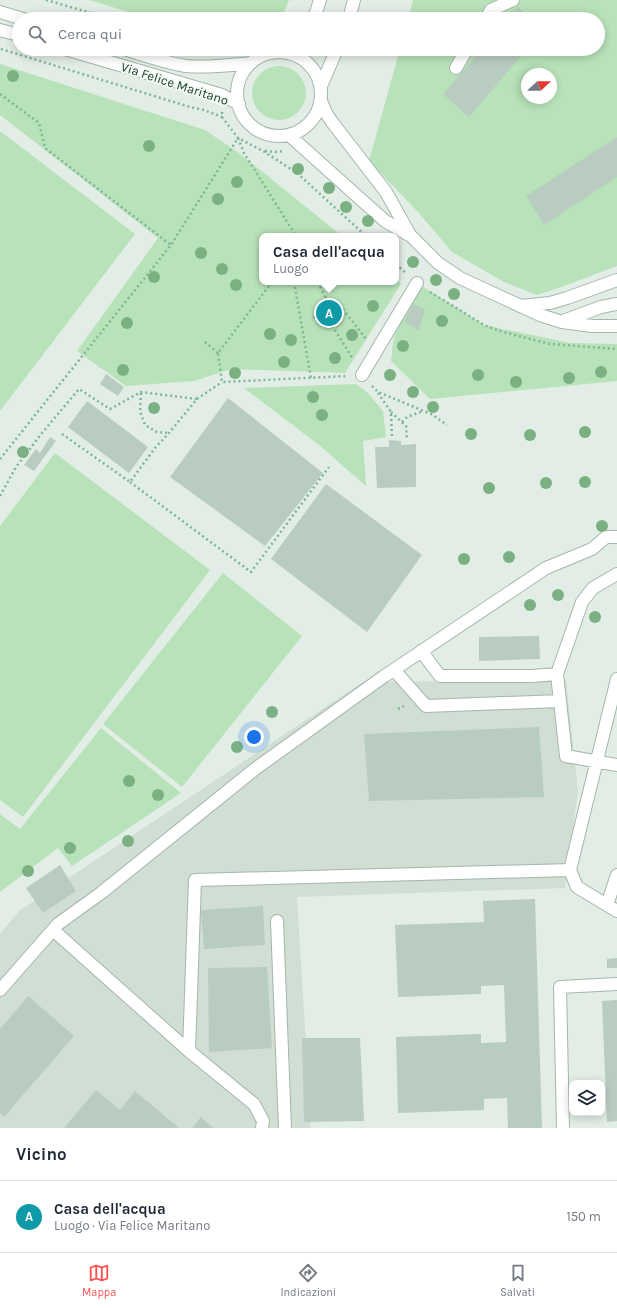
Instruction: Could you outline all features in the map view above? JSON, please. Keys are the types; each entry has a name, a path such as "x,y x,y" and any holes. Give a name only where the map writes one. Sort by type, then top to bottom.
{"street":[{"path":"316,12 320,0"},
{"path":"351,12 354,0"},
{"path":"490,12 491,10 513,0"},
{"path":"0,12 12,16"},
{"path":"0,30 12,34"},
{"name":"Via Felice Maritano","path":"89,56 222,95 239,104"},
{"name":"Via Felice Maritano","path":"147,56 174,64 187,66 251,63"},
{"path":"262,56 251,63 242,75 238,89 239,104 246,119 258,130 273,136 289,135 304,128 315,116 321,101 321,86 316,74 308,64 298,56"},
{"path":"321,86 334,56"},
{"path":"456,68 463,56"},
{"path":"321,101 332,122 386,192 410,235"},
{"path":"289,135 385,221 410,235 438,263 460,278 540,315 562,322 592,326 617,326"},
{"path":"520,306 550,303 617,280"},
{"path":"362,375 417,283"},
{"path":"562,322 601,307 617,304"},
{"path":"0,990 58,924 101,893 255,769 421,651 546,568 592,549 606,536 617,536"},
{"path":"617,574 593,588 582,602 557,674 566,756 617,765"},
{"path":"421,651 440,676 532,676 557,674"},
{"path":"394,670 426,706 560,701"},
{"path":"617,679 570,870 577,887 612,908 617,875"},
{"path":"189,1051 195,880 570,870"},
{"path":"277,921 285,1128"},
{"path":"53,930 189,1051 254,1104 263,1121 262,1128"},
{"path":"563,1128 560,987 617,984"}],"path":[{"path":"46,0 88,12"},
{"path":"0,48 12,52"},
{"path":"26,56 204,110 222,117 238,138 244,153 294,233"},
{"path":"0,94 39,123 45,148 171,245"},
{"path":"0,459 171,245 238,138"},
{"path":"238,138 297,173 363,233"},
{"path":"399,267 417,283 484,326 550,344 617,349"},
{"path":"218,353 270,285"},
{"path":"295,285 311,378"},
{"path":"319,285 325,297 343,309 376,352"},
{"path":"325,297 314,317 333,327 362,375 378,392 391,412 406,426 407,440"},
{"path":"333,327 343,309"},
{"path":"205,342 218,353 222,382"},
{"path":"130,482 155,448 196,399 222,382 362,375"},
{"path":"0,496 16,467 79,389 110,409 141,392 196,399"},
{"path":"141,392 140,411 145,425 157,432 169,433"},
{"path":"378,392 431,414 447,425"},
{"path":"402,422 407,417 424,411"},
{"path":"391,412 392,439"},
{"path":"62,434 130,482 251,572 329,467"}],"shaded area":[{"path":"566,680 578,791 565,888 297,897 311,1128 0,1128 0,934 19,911 363,682"}],"green space":[{"path":"89,0 289,0 284,12 129,12"},
{"path":"413,0 617,0 617,266 537,295 504,282 452,252 418,212 369,161 398,56 605,56 605,12 410,12"},
{"path":"0,64 205,130 239,153 338,233 259,233 259,285 399,285 399,282 401,284 345,373 231,369 194,381 126,386 77,351 158,238 0,115"},
{"path":"274,66 284,66 298,74 304,83 306,93 304,103 298,112 284,120 274,120 264,115 257,108 252,98 252,88 257,78 264,71"},
{"path":"0,131 135,234 0,411"},
{"path":"422,286 484,325 571,343 617,344 617,381 430,399 391,361 397,326"},
{"path":"356,384 368,393 383,411 386,437 363,441 366,486 319,445 244,388"},
{"path":"55,453 210,570 23,817 0,800 0,526"},
{"path":"223,573 302,636 182,787 103,724"},
{"path":"101,728 181,793 72,866 58,848 0,892 0,814 20,829"}],"building":[{"path":"518,7 523,12 514,12"},
{"path":"476,56 521,56 469,117 443,94"},
{"path":"617,137 617,177 544,225 526,196"},
{"path":"327,303 339,311 331,324 318,316"},
{"path":"413,304 425,309 419,330 404,322"},
{"path":"106,374 124,387 118,396 100,384"},
{"path":"228,398 323,473 265,546 170,477"},
{"path":"87,401 148,447 129,473 68,427"},
{"path":"50,437 56,441 34,471 24,465 36,449 40,453"},
{"path":"389,440 401,441 401,445 416,444 416,487 377,488 375,447 389,447"},
{"path":"326,484 422,555 367,632 271,559"},
{"path":"539,636 540,659 479,661 479,637"},
{"path":"539,727 544,797 369,801 364,734"},
{"path":"60,865 76,891 43,913 26,888"},
{"path":"535,899 542,1128 508,1128 507,1098 484,1099 484,1110 398,1113 396,1037 481,1034 481,1043 506,1042 504,985 481,986 481,994 398,997 395,925 484,922 483,901"},
{"path":"263,906 265,945 204,949 201,910"},
{"path":"617,958 617,968 607,968 607,959"},
{"path":"267,967 272,1048 209,1052 208,968"},
{"path":"28,996 74,1036 4,1117 0,1113 0,1029"},
{"path":"617,1000 617,1121 607,1122 602,1001"},
{"path":"302,1038 360,1038 364,1121 304,1122"},
{"path":"96,1090 120,1110 135,1091 179,1128 64,1128"},
{"path":"201,1117 213,1128 192,1128"}],"place":[{"name":"Casa dell'acqua","path":"329,313"}]}
